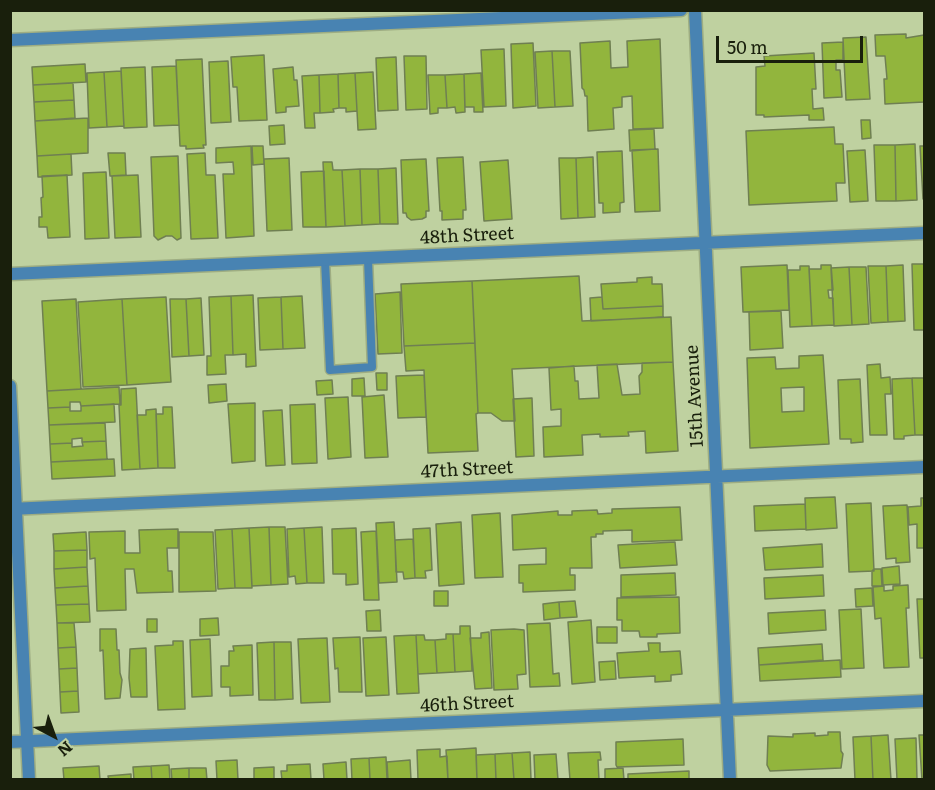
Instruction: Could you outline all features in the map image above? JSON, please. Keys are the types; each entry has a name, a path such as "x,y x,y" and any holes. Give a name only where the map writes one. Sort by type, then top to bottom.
{"street":[{"path":"10,40 681,10"},
{"name":"15th Avenue","path":"695,10 730,780"},
{"name":"48th Street","path":"10,274 924,233"},
{"path":"10,386 13,509 29,780"},
{"name":"47th Street","path":"13,509 924,467"},
{"name":"46th Street","path":"10,742 924,701"}],"lane":[{"path":"325,260 330,370 372,367 368,259"}],"building":[{"path":"906,34 906,38 924,35 924,102 885,104 884,79 887,79 885,56 876,56 875,35"},
{"path":"866,37 870,99 846,100 843,38"},
{"path":"660,39 663,128 633,129 632,96 622,97 622,107 613,108 614,129 588,131 587,96 582,88 580,43 610,41 611,68 628,67 627,41"},
{"path":"843,42 843,60 836,60 836,70 840,70 842,97 824,98 822,43"},
{"path":"533,43 536,106 513,108 511,44"},
{"path":"504,49 506,106 484,107 481,50"},
{"path":"552,51 570,51 573,106 555,107"},
{"path":"552,51 555,107 538,108 535,52"},
{"path":"814,53 816,89 812,89 813,109 823,108 824,120 809,120 809,115 764,117 764,115 756,115 756,67 765,66 764,56"},
{"path":"264,55 267,120 239,121 237,87 233,87 231,57"},
{"path":"404,56 426,56 427,109 406,110"},
{"path":"396,57 398,110 378,111 376,58"},
{"path":"202,59 206,145 203,145 204,148 186,149 186,146 180,146 176,60"},
{"path":"228,61 231,122 211,123 209,62"},
{"path":"85,64 86,82 33,85 32,67"},
{"path":"176,66 179,125 154,126 152,67"},
{"path":"145,67 147,127 124,128 121,68"},
{"path":"293,67 294,80 297,80 299,106 286,107 286,112 276,113 273,69"},
{"path":"121,71 124,126 107,127 104,72"},
{"path":"104,72 107,127 89,128 87,73"},
{"path":"373,72 376,129 358,130 355,73"},
{"path":"355,73 357,111 346,112 346,108 339,108 338,74"},
{"path":"481,73 483,112 474,112 474,107 465,107 464,74"},
{"path":"338,74 339,108 333,109 334,112 320,113 319,75"},
{"path":"464,74 465,112 456,113 455,107 447,108 445,75"},
{"path":"319,75 320,113 314,113 315,128 305,128 302,76"},
{"path":"428,75 445,75 447,108 438,108 438,113 430,114"},
{"path":"73,83 74,100 34,102 33,85"},
{"path":"74,100 75,118 35,121 34,102"},
{"path":"88,118 88,153 37,156 35,121"},
{"path":"861,120 870,120 871,138 862,139"},
{"path":"284,125 285,144 270,145 269,126"},
{"path":"834,127 835,144 843,144 845,183 836,183 837,201 749,205 746,131"},
{"path":"654,129 655,149 630,151 629,130"},
{"path":"915,144 917,200 896,201 895,145"},
{"path":"874,145 895,145 896,201 876,201"},
{"path":"251,146 254,236 226,238 223,174 234,174 233,162 216,163 216,148"},
{"path":"252,146 263,146 264,164 253,165"},
{"path":"920,146 924,146 924,199 923,199"},
{"path":"658,149 660,211 635,212 632,150"},
{"path":"865,150 868,201 850,202 847,151"},
{"path":"622,151 624,202 620,203 620,212 603,213 603,203 599,203 597,152"},
{"path":"108,153 125,153 126,175 110,176"},
{"path":"205,153 206,175 215,175 218,238 191,239 187,154"},
{"path":"71,154 72,175 38,177 37,156"},
{"path":"178,156 181,238 177,240 172,236 166,236 158,240 154,236 151,157"},
{"path":"463,157 466,210 463,210 463,219 442,220 437,158"},
{"path":"593,157 595,217 578,218 576,158"},
{"path":"289,158 292,230 267,231 264,159"},
{"path":"559,158 576,158 578,218 561,219"},
{"path":"426,159 429,211 426,211 426,217 422,219 411,220 406,213 403,213 401,160"},
{"path":"508,160 512,219 484,221 480,162"},
{"path":"323,162 332,162 333,170 342,170 345,226 326,227"},
{"path":"396,168 398,224 380,224 378,169"},
{"path":"360,169 378,169 380,224 362,225"},
{"path":"360,169 362,225 345,226 342,170"},
{"path":"324,171 326,227 303,227 301,172"},
{"path":"106,172 109,238 85,239 83,173"},
{"path":"67,175 70,237 48,238 47,227 39,227 39,217 42,217 42,176"},
{"path":"138,175 141,237 115,238 112,176"},
{"path":"912,264 924,264 924,330 914,330"},
{"path":"787,265 789,310 743,312 741,267"},
{"path":"821,265 831,265 833,290 828,290 829,298 833,298 834,325 812,326 809,269 821,269"},
{"path":"903,265 905,321 888,322 886,266"},
{"path":"800,266 809,266 812,326 790,327 788,270 800,270"},
{"path":"868,266 886,266 888,322 871,323"},
{"path":"849,267 866,267 869,324 852,325"},
{"path":"849,267 852,325 834,326 831,268"},
{"path":"579,276 582,321 671,317 673,362 512,369 515,421 502,421 491,413 478,413 472,281"},
{"path":"652,277 652,284 662,284 663,306 603,309 601,284 637,282 637,278"},
{"path":"472,281 475,343 404,346 401,284"},
{"path":"400,292 402,353 378,354 375,294"},
{"path":"253,295 256,366 246,367 246,354 233,355 231,296"},
{"path":"231,296 233,355 225,355 226,374 207,375 207,356 211,356 209,297"},
{"path":"302,296 305,348 283,349 281,297"},
{"path":"166,297 171,382 127,385 122,299"},
{"path":"281,297 283,349 260,350 258,298"},
{"path":"602,297 603,309 663,306 663,317 591,321 590,298"},
{"path":"201,298 204,355 189,356 186,299"},
{"path":"76,299 81,389 47,391 42,301"},
{"path":"122,299 127,385 83,387 78,302"},
{"path":"170,299 186,299 189,356 172,357"},
{"path":"781,311 783,348 750,350 749,312"},
{"path":"475,343 478,451 428,453 424,370 406,371 404,346"},
{"path":"823,355 829,444 750,448 747,358 775,357 776,369 799,368 799,356","holes":["804,387 804,411 782,412 781,388"]},
{"path":"673,362 678,451 646,453 645,431 628,432 629,436 582,435 583,455 544,457 543,427 561,426 561,409 551,410 549,368 574,366 579,399 599,398 597,365 617,364 622,395 640,394 639,376 642,372 642,363"},
{"path":"880,364 881,378 890,377 891,394 885,394 887,435 870,435 867,365"},
{"path":"376,373 387,373 387,390 377,390"},
{"path":"424,375 426,417 398,418 396,376"},
{"path":"364,378 365,396 352,396 352,379"},
{"path":"912,378 924,378 924,435 915,435"},
{"path":"912,378 915,435 904,436 904,439 894,439 892,379"},
{"path":"860,379 863,442 851,443 851,439 840,439 838,380"},
{"path":"332,380 333,394 317,395 316,381"},
{"path":"226,384 227,401 209,403 208,385"},
{"path":"119,387 120,404 81,406 80,402 70,402 70,407 48,408 47,391"},
{"path":"136,388 140,469 122,470 119,405 121,405 121,389"},
{"path":"384,395 388,457 365,458 362,397"},
{"path":"348,397 351,457 328,459 325,398"},
{"path":"532,398 534,456 516,457 513,399"},
{"path":"255,403 255,461 232,463 228,404"},
{"path":"114,404 115,422 49,425 48,408 70,407 70,411 81,411 81,406"},
{"path":"315,404 317,463 292,464 290,405"},
{"path":"163,407 172,407 175,468 158,468 156,414 163,414"},
{"path":"156,409 158,468 140,469 137,415 146,415 146,410"},
{"path":"282,410 285,465 266,466 263,411"},
{"path":"105,423 106,441 82,442 82,438 72,439 72,443 50,444 49,425"},
{"path":"106,441 107,459 51,462 50,444 72,443 72,447 83,446 82,442"},
{"path":"114,459 115,476 52,479 51,462"},
{"path":"835,497 837,528 806,530 805,498"},
{"path":"921,498 924,498 924,548 917,548 917,524 909,525 908,507 921,506"},
{"path":"871,503 874,571 849,572 846,504"},
{"path":"805,504 806,529 755,531 754,506"},
{"path":"907,505 910,562 896,563 896,558 886,559 883,506"},
{"path":"680,507 682,540 632,542 632,530 603,531 603,534 591,537 592,568 570,568 570,575 575,575 575,590 523,592 523,583 519,583 519,565 546,564 546,548 513,550 512,515 558,511 558,515 572,515 572,511 597,510 598,514 612,513 612,509"},
{"path":"500,513 503,577 475,578 472,515"},
{"path":"394,522 397,582 379,583 376,523"},
{"path":"461,522 464,584 439,586 436,524"},
{"path":"269,527 285,527 288,584 271,585"},
{"path":"269,527 271,585 252,586 249,528"},
{"path":"322,527 324,583 307,583 304,528"},
{"path":"249,528 252,588 235,588 232,529"},
{"path":"304,528 307,583 296,584 295,576 289,577 287,529"},
{"path":"356,528 358,584 346,585 346,574 333,574 332,529"},
{"path":"430,528 432,570 425,571 426,578 415,578 413,529"},
{"path":"178,529 178,548 167,548 168,571 172,571 173,592 137,593 134,569 125,569 126,610 97,611 95,558 90,559 89,532 125,531 125,553 140,553 139,530"},
{"path":"232,529 235,588 218,589 215,530"},
{"path":"376,531 379,600 364,600 361,532"},
{"path":"86,532 87,550 54,551 53,534"},
{"path":"179,532 213,532 216,591 179,592"},
{"path":"413,539 415,578 404,579 403,572 396,572 395,540"},
{"path":"675,542 677,565 620,568 618,545"},
{"path":"822,544 823,567 765,570 763,548"},
{"path":"87,550 87,567 54,569 54,551"},
{"path":"899,566 900,584 883,585 882,568"},
{"path":"87,567 88,586 55,588 54,569"},
{"path":"874,569 881,569 882,586 872,586"},
{"path":"675,573 676,595 621,597 621,575"},
{"path":"823,575 824,596 765,599 764,578"},
{"path":"908,585 909,608 906,608 909,667 884,668 881,618 875,619 873,587 884,586 884,591 893,590 893,586"},
{"path":"88,586 89,604 56,605 55,588"},
{"path":"872,588 873,606 856,607 855,589"},
{"path":"434,591 448,591 448,606 434,606"},
{"path":"679,597 680,633 640,637 639,631 622,631 622,620 617,620 617,598"},
{"path":"917,599 924,599 924,658 920,658"},
{"path":"575,601 577,617 560,618 559,602"},
{"path":"559,602 560,618 544,620 543,604"},
{"path":"89,604 90,622 57,623 56,605"},
{"path":"861,609 864,668 842,669 839,610"},
{"path":"380,610 381,631 367,631 366,611"},
{"path":"825,610 826,630 769,634 768,613"},
{"path":"218,618 219,635 200,636 200,619"},
{"path":"147,619 157,619 157,632 147,632"},
{"path":"591,620 595,682 572,684 568,622"},
{"path":"57,623 74,623 76,647 58,648"},
{"path":"550,623 553,674 559,673 560,686 530,687 527,624"},
{"path":"460,626 470,626 472,671 455,672 453,634 460,634"},
{"path":"597,627 617,627 617,643 597,643"},
{"path":"100,629 116,629 122,680 120,698 105,699"},
{"path":"491,630 524,630 526,674 517,675 518,689 494,690"},
{"path":"489,632 492,688 475,689 470,638 481,638 481,633"},
{"path":"446,634 453,634 455,672 437,673 435,640 446,639"},
{"path":"416,635 424,635 425,640 435,640 437,673 418,674"},
{"path":"416,635 419,693 397,694 394,636"},
{"path":"360,637 362,692 339,692 333,638"},
{"path":"386,637 389,695 366,696 363,638"},
{"path":"327,638 330,702 301,703 298,639"},
{"path":"210,639 212,696 192,697 190,640"},
{"path":"173,641 183,641 185,709 158,710 155,646 173,645"},
{"path":"274,642 291,642 293,699 275,700"},
{"path":"274,642 275,700 259,700 257,643"},
{"path":"648,643 660,643 660,652 680,651 682,674 671,675 671,681 655,682 655,676 619,678 617,653 649,651"},
{"path":"822,644 823,660 759,665 758,648"},
{"path":"252,645 253,695 230,696 230,687 221,687 221,666 229,666 229,651 234,651 233,646"},
{"path":"76,647 77,668 59,669 58,648"},
{"path":"146,648 147,697 131,697 130,649"},
{"path":"840,660 841,677 760,681 759,665"},
{"path":"615,661 616,679 600,680 599,662"},
{"path":"77,668 78,691 60,692 59,669"},
{"path":"78,691 79,712 61,713 60,692"},
{"path":"828,732 840,732 843,754 841,768 770,771 767,765 768,736 793,737 793,734 815,733 815,736 828,735"},
{"path":"888,735 891,780 873,780 871,736"},
{"path":"919,735 924,735 924,780 922,780"},
{"path":"871,736 873,780 855,780 853,737"},
{"path":"916,738 917,780 897,780 895,739"},
{"path":"683,739 684,765 617,767 616,765 616,742"},
{"path":"476,748 477,780 448,780 446,750"},
{"path":"440,749 440,757 447,756 448,780 418,780 417,750"},
{"path":"530,752 531,780 514,780 512,753"},
{"path":"600,752 599,780 570,780 568,753"},
{"path":"512,753 514,780 496,780 495,754"},
{"path":"495,754 496,780 477,780 476,755"},
{"path":"556,754 558,780 535,780 534,755"},
{"path":"386,757 387,780 370,780 369,758"},
{"path":"369,758 370,780 352,780 351,759"},
{"path":"237,760 238,780 217,780 216,761"},
{"path":"410,760 411,780 388,780 387,762"},
{"path":"346,762 347,780 324,780 323,764"},
{"path":"310,764 311,780 282,780 281,771 287,771 287,765"},
{"path":"169,765 170,780 152,780 151,766"},
{"path":"99,766 100,780 64,780 63,768"},
{"path":"151,766 152,780 134,780 133,767"},
{"path":"274,767 274,780 254,780 254,768"},
{"path":"189,768 206,768 207,780 189,780"},
{"path":"189,768 189,780 172,780 171,769"},
{"path":"623,768 624,780 605,780 605,769"},
{"path":"689,771 689,780 628,780 628,774"},
{"path":"131,774 131,780 109,780 108,776"}]}
